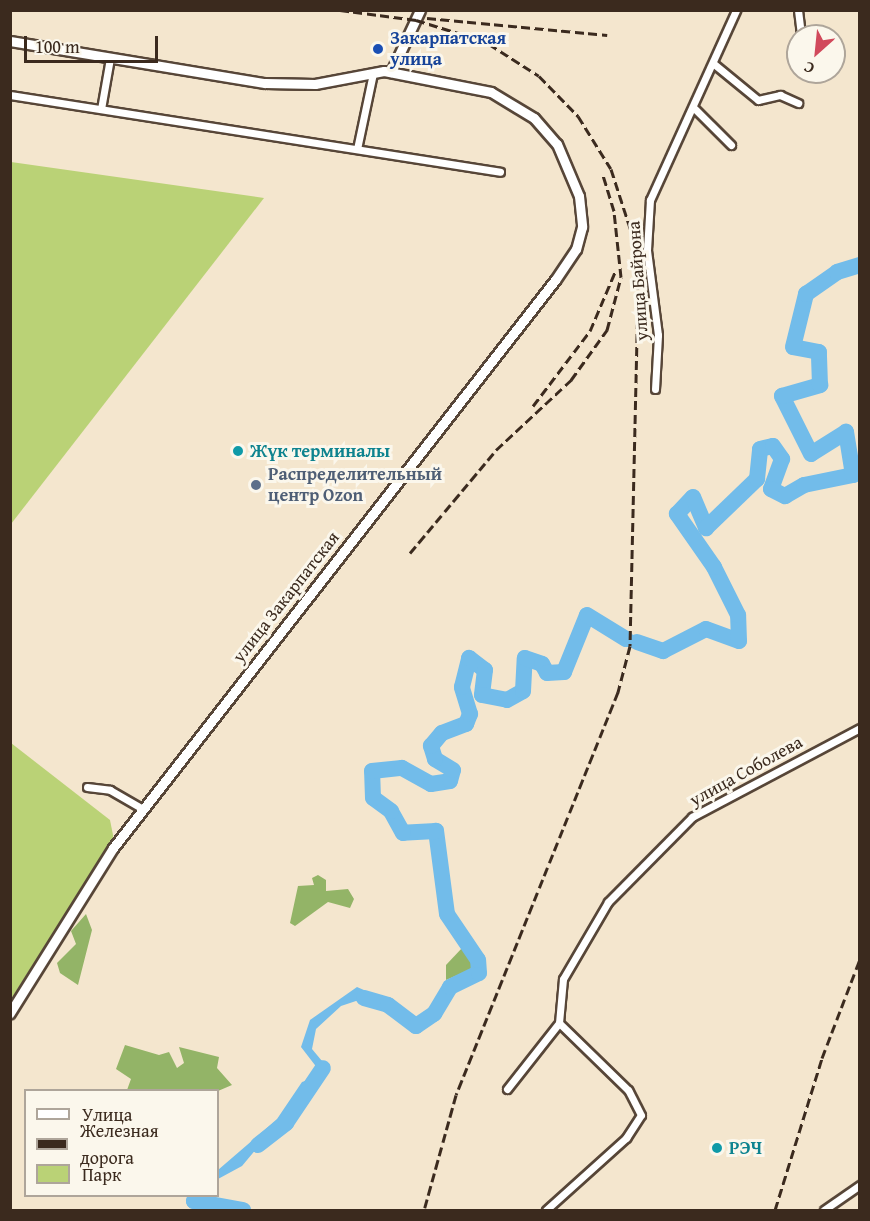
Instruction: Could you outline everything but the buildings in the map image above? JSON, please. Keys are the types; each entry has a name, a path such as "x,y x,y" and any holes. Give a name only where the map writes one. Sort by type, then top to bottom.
{"street":[{"path":"10,41 286,86 391,72 420,10"},
{"name":"улица Байрона","path":"656,388 658,335 647,216 656,186 695,109 736,10"},
{"path":"101,109 110,57"},
{"path":"714,64 758,100 780,95 798,103"},
{"name":"улица Закарпатская","path":"10,1013 142,809 472,389 566,266 580,238 582,213 567,163 534,118 491,92 391,72"},
{"path":"357,149 373,73"},
{"path":"10,95 500,172"},
{"path":"695,109 731,145"},
{"name":"улица Соболева","path":"559,1023 563,979 608,902 692,817 860,728"},
{"path":"87,787 110,790 142,809"},
{"path":"507,1089 559,1023 628,1090 641,1115 626,1138 546,1210"},
{"path":"824,1210 860,1185"}],"green space":[{"path":"10,162 264,198 11,524"},
{"path":"11,743 110,820 114,840 11,999"},
{"path":"318,875 326,880 326,891 348,889 354,899 350,908 328,902 295,926 290,923 298,886 314,885 312,878"},
{"path":"86,914 92,930 78,985 60,973 57,963 76,944 71,931"},
{"path":"462,948 473,957 472,969 446,980 446,965"},
{"path":"125,1045 159,1055 169,1052 177,1068 184,1063 179,1047 219,1057 217,1068 232,1085 219,1091 127,1089 131,1079 116,1069"}],"water":[{"path":"357,987 387,1000 383,1007 356,1001 341,1006 316,1029 312,1049 327,1067 326,1075 299,1098 242,1166 219,1178 219,1169 277,1119 302,1082 317,1077 318,1069 301,1047 310,1020"}],"waterway":[{"path":"637,642 663,651 706,629 739,641 738,615 714,567 677,514 693,497 706,528 757,479 760,449 773,446 782,459 771,489 785,496 804,485 853,475 846,432 811,454 782,396 820,385 819,352 793,347 806,294 837,272 860,265"},
{"path":"364,998 388,1005 416,1026 434,1014 450,987 479,973 478,960 447,914 436,831 403,833 391,811 373,798 372,771 402,768 431,784 450,781 453,770 435,759 431,746 442,733 466,724 470,714 462,687 469,658 485,670 482,695 507,700 523,691 525,658 542,664 547,673 564,672 587,615 626,639"},
{"path":"258,1145 286,1123 323,1068"},
{"path":"196,1197 194,1201 243,1210"}],"railway":[{"path":"340,10 416,20 458,33 489,44 539,76 578,116 611,169 634,240 638,293 630,646 618,692 456,1095 424,1210"},
{"path":"427,18 607,35"},
{"path":"410,553 496,450 571,380 607,330 621,277 614,211 603,174"},
{"path":"533,406 590,331 615,272"},
{"path":"775,1210 822,1058 860,959"}],"place":[{"name":"Закарпатская улица","path":"378,49"},
{"name":"Жүк терминалы","path":"238,451"},
{"name":"Распределительный центр Ozon","path":"256,485"},
{"name":"РЭЧ","path":"717,1148"}]}
